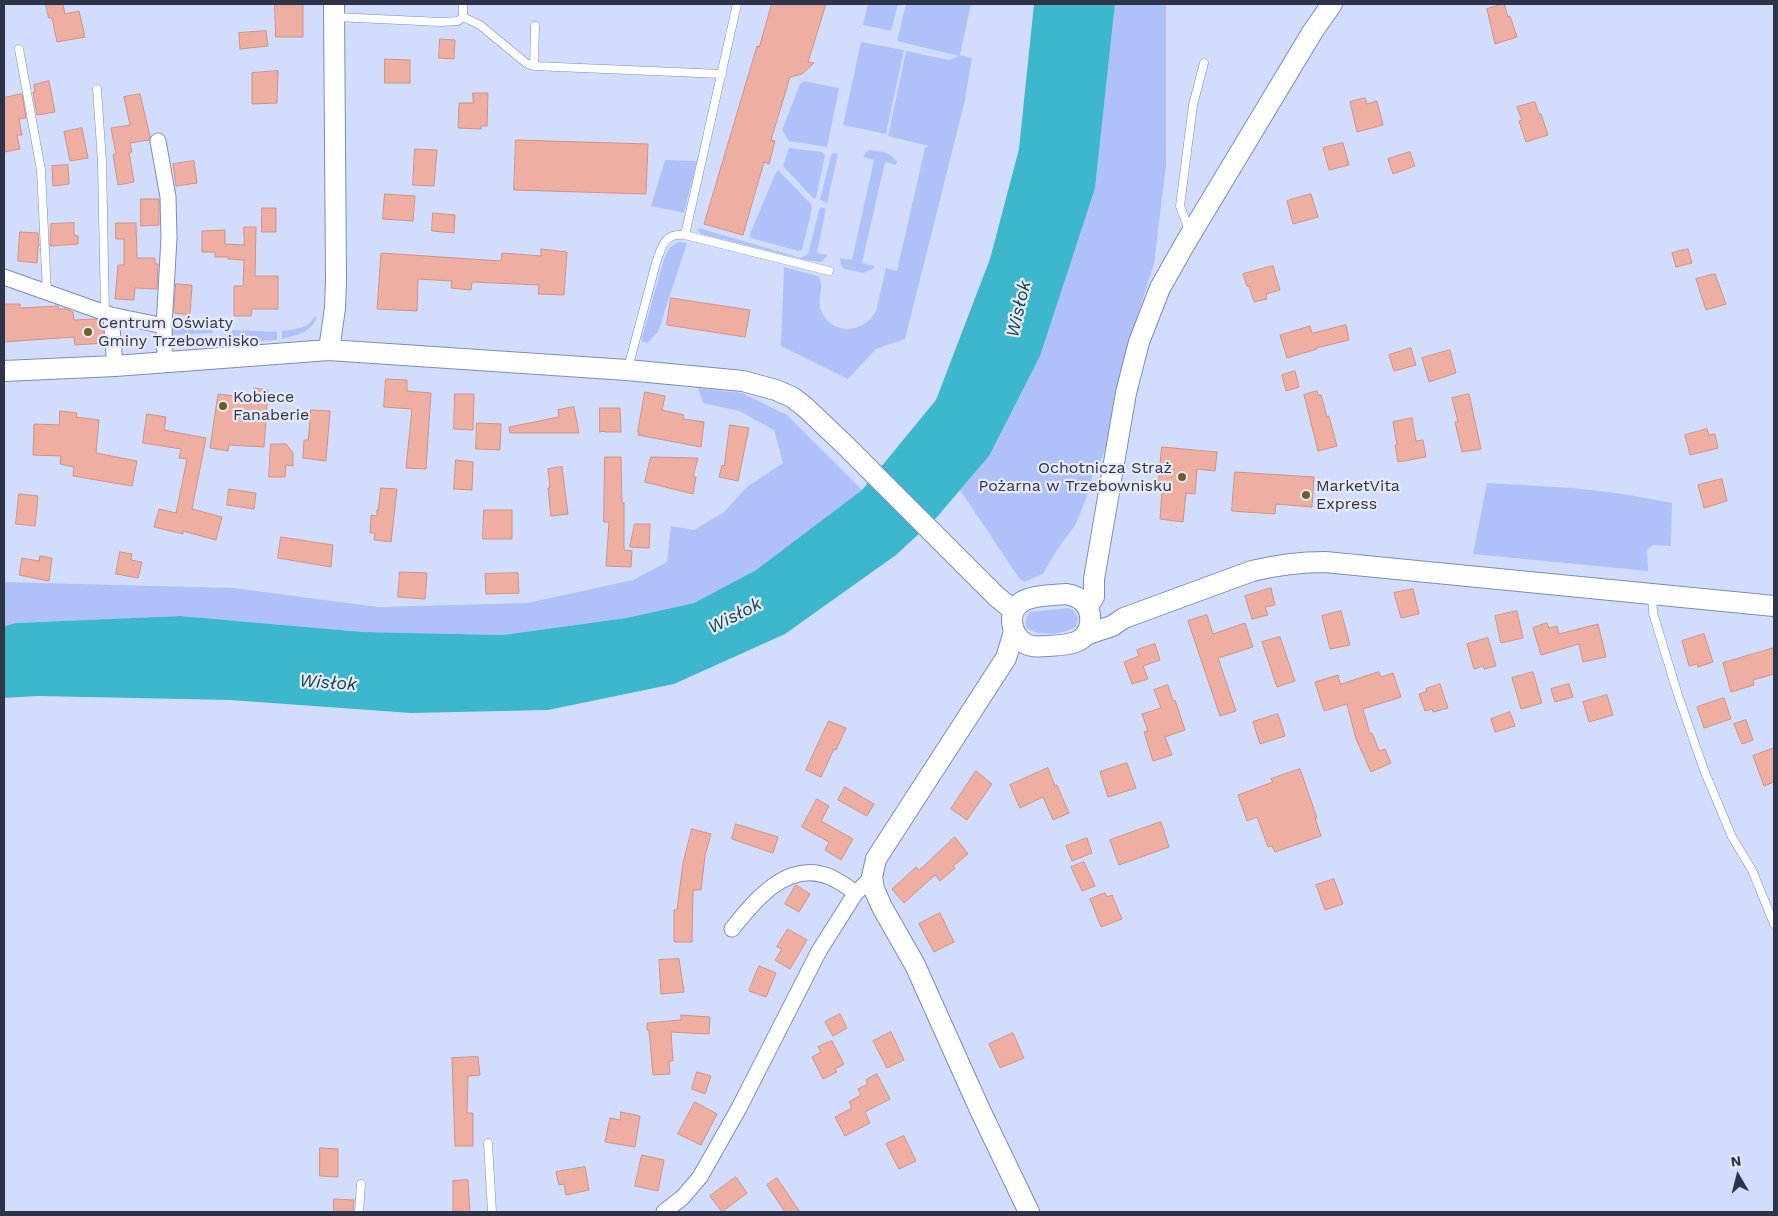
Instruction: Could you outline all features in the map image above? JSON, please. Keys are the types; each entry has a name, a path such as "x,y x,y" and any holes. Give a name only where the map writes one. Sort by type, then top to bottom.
{"street":[{"path":"1088,608 1094,597 1094,579 1126,393 1139,342 1160,288 1190,234 1313,31 1332,4"},
{"path":"329,350 335,308 336,281 334,10"},
{"path":"158,141 168,197 169,238 164,326 165,362"},
{"path":"4,277 108,314 164,326"},
{"path":"108,314 115,366"},
{"path":"4,371 115,366 329,350 627,370 743,381 776,390 792,397 805,407 845,444 984,584 1014,611"},
{"path":"1085,635 1112,626 1124,618 1252,571 1271,566 1306,562 1335,563 1774,606"},
{"path":"1029,1212 980,1110 915,965 882,907 874,889 872,877 876,859 1006,658 1014,632 1012,618 1018,605 1030,597 1071,595 1094,579"},
{"path":"1006,658 1032,647 1070,645 1079,641 1085,635 1090,623 1088,608 1083,602 1071,595"},
{"path":"1088,608 1102,610 1124,618"},
{"path":"1014,632 1018,638 1032,647"},
{"path":"732,929 752,904 770,888 794,874 806,872 824,874 848,886 855,894"},
{"path":"664,1212 683,1197 700,1176 739,1108 819,951 855,894 872,877"}],"lane":[{"path":"463,4 463,17"},
{"path":"684,235 737,4"},
{"path":"334,10 441,22 458,21 463,17"},
{"path":"463,17 480,24 526,63 534,66 722,74"},
{"path":"534,66 535,26"},
{"path":"19,49 41,170 47,293"},
{"path":"1190,234 1180,206 1193,106 1204,63"},
{"path":"97,89 108,314"},
{"path":"627,370 662,246 669,237 678,234 684,235 829,271"},
{"path":"1652,594 1653,613 1678,695 1704,770 1732,837 1752,870 1774,924"},
{"path":"488,1143 492,1212"},
{"path":"359,1212 360,1184"}],"shaded area":[{"path":"868,4 898,4 891,31 863,25"},
{"path":"906,4 971,4 960,55 972,58 965,100 905,339 876,349 848,379 781,346 784,267 818,276 821,284 821,310 832,324 848,329 856,328 871,319 876,311 886,268 897,271 925,148 929,146 888,136 906,51 949,60 959,56 897,41"},
{"path":"1115,4 1166,4 1166,166 1154,264 1124,358 1112,430 1103,456 1092,475 1091,485 1076,524 1057,550 1043,574 1024,582 1019,578 960,490 989,456 1095,188"},
{"path":"861,42 904,50 886,134 843,125"},
{"path":"804,81 839,88 827,147 789,141 782,130 800,84"},
{"path":"789,148 822,152 825,155 816,198 813,198 783,166"},
{"path":"870,150 889,154 897,162 896,165 885,162 862,263 874,266 873,269 863,273 844,269 840,258 852,260 874,160 863,157"},
{"path":"834,153 838,154 827,203 820,200 831,155"},
{"path":"665,160 697,161 684,213 651,206"},
{"path":"778,170 811,204 812,208 802,250 798,251 751,238 750,234"},
{"path":"821,207 826,209 817,253 828,255 821,262 806,260 701,234 697,229 801,258 808,254"},
{"path":"679,242 687,243 658,332 647,343 641,341 664,259 670,247"},
{"path":"315,316 317,317 315,322 308,329 282,339 282,331 305,326"},
{"path":"169,327 213,329 213,333 170,335"},
{"path":"232,330 277,332 277,340 233,342"},
{"path":"698,388 742,393 787,415 862,490 756,570 694,603 626,618 503,635 363,632 180,616 16,623 4,626 4,582 234,588 378,607 527,603 633,580 667,562 671,526 694,530 724,512 747,487 783,463 774,430 739,411 703,403"},
{"path":"1487,483 1573,488 1624,494 1672,503 1671,546 1653,545 1647,550 1648,571 1473,554"},
{"path":"1068,608 1073,610 1078,618 1076,626 1072,629 1051,634 1036,632 1026,627 1026,618 1030,612"}],"water":[{"name":"Wisłok","path":"1034,4 1115,4 1095,188 1040,356 989,456 937,517 896,555 785,634 674,684 548,710 411,713 230,700 38,696 4,698 4,626 16,623 180,616 363,632 503,635 626,618 694,603 756,570 862,490 936,400 990,259 1019,149"}],"building":[{"path":"46,4 63,4 65,14 79,11 85,37 57,42 52,18 49,18"},
{"path":"275,4 303,4 303,37 276,37"},
{"path":"772,4 826,4 808,62 814,63 802,74 790,77 771,140 775,141 769,164 764,162 743,235 704,224 757,46 759,47"},
{"path":"1504,4 1517,37 1495,44 1487,9"},
{"path":"266,31 268,46 240,49 239,33"},
{"path":"440,39 455,40 454,59 439,58"},
{"path":"385,59 410,60 410,83 385,83"},
{"path":"278,71 277,103 252,104 252,73"},
{"path":"49,81 55,112 37,115 33,92 35,92 34,85"},
{"path":"473,93 488,93 487,126 481,126 481,129 458,128 459,103 473,103"},
{"path":"22,94 26,118 19,119 22,135 17,135 20,149 4,152 4,98"},
{"path":"140,94 150,136 149,140 130,143 132,152 129,152 134,182 118,185 113,155 116,154 111,128 130,125 124,97"},
{"path":"1365,98 1367,104 1377,101 1383,125 1357,132 1350,102"},
{"path":"1535,102 1548,135 1526,142 1519,121 1522,120 1517,107"},
{"path":"82,128 88,158 70,161 64,132"},
{"path":"516,140 648,144 646,194 514,190"},
{"path":"1343,143 1349,165 1329,170 1323,148"},
{"path":"415,149 437,150 434,186 413,185"},
{"path":"1410,152 1415,166 1393,174 1388,159"},
{"path":"194,161 197,183 176,186 173,164"},
{"path":"68,165 69,184 53,186 52,166"},
{"path":"385,194 415,196 413,221 383,219"},
{"path":"1311,194 1318,217 1293,224 1287,201"},
{"path":"141,199 159,199 159,225 141,226"},
{"path":"262,208 276,208 276,232 262,232"},
{"path":"433,213 455,215 454,233 432,231"},
{"path":"74,223 74,235 78,236 78,244 50,246 51,224"},
{"path":"116,223 136,223 137,258 155,258 155,264 158,264 157,289 135,288 134,300 115,299 118,265 124,265 124,239 116,239"},
{"path":"244,227 256,227 255,276 278,276 278,309 252,309 251,316 234,316 234,286 243,286 244,260 215,257 215,252 202,252 202,231 225,230 225,244 244,245"},
{"path":"20,232 38,233 37,263 18,261"},
{"path":"541,249 567,252 564,295 538,294 539,285 472,282 471,290 451,288 452,281 418,279 417,311 377,309 381,253 501,261 502,253 541,256"},
{"path":"1688,249 1692,263 1676,267 1672,253"},
{"path":"1273,266 1280,290 1266,294 1267,299 1254,302 1243,274"},
{"path":"1715,274 1726,304 1706,310 1696,279"},
{"path":"176,284 192,285 190,315 174,313"},
{"path":"671,298 750,310 745,337 667,325"},
{"path":"4,304 20,304 20,308 58,306 59,309 73,312 74,320 95,319 102,322 104,343 75,345 74,337 4,342"},
{"path":"1346,325 1349,340 1316,348 1287,358 1280,335 1310,326 1312,333"},
{"path":"1411,348 1416,365 1394,371 1389,355"},
{"path":"1450,350 1456,373 1429,382 1422,358"},
{"path":"1295,371 1299,387 1286,391 1282,375"},
{"path":"386,379 407,380 407,391 431,393 426,469 406,468 412,409 384,407"},
{"path":"254,388 268,390 264,447 229,445 228,451 210,448 218,394 252,398"},
{"path":"1317,391 1318,395 1321,395 1327,417 1329,416 1337,446 1318,451 1304,395"},
{"path":"645,392 665,396 662,410 684,415 683,419 704,422 701,447 638,435"},
{"path":"455,394 474,394 473,430 454,429"},
{"path":"1469,394 1481,449 1462,452 1455,422 1458,422 1452,398"},
{"path":"574,407 579,433 510,433 509,427 559,417 558,410"},
{"path":"600,408 620,408 621,432 600,432"},
{"path":"311,410 330,411 326,461 303,458 304,440 308,440"},
{"path":"60,411 77,413 76,417 99,420 96,453 137,461 132,486 73,476 74,467 60,464 61,456 33,455 34,424 59,425"},
{"path":"147,414 166,417 164,430 206,438 192,509 222,517 216,540 183,531 183,534 154,527 159,509 176,513 187,459 179,458 181,449 143,443"},
{"path":"1412,418 1416,441 1423,440 1426,457 1398,462 1393,422"},
{"path":"477,423 501,424 500,450 476,449"},
{"path":"730,425 749,428 738,481 719,477 722,465 724,466"},
{"path":"1707,429 1709,435 1715,434 1718,448 1690,455 1685,435"},
{"path":"271,444 286,444 293,453 293,466 286,465 285,477 269,477"},
{"path":"1162,447 1217,452 1215,471 1197,469 1195,494 1186,493 1183,522 1160,519 1162,491 1158,491"},
{"path":"605,457 621,457 622,503 624,503 624,550 632,551 631,567 606,566 609,522 604,522"},
{"path":"651,457 698,458 693,477 696,477 693,494 645,482"},
{"path":"456,460 473,462 472,490 454,489"},
{"path":"562,467 568,514 551,516 548,469"},
{"path":"1235,472 1314,477 1312,507 1276,504 1275,514 1232,511"},
{"path":"1722,479 1727,501 1704,508 1698,485"},
{"path":"381,488 397,489 391,542 374,540 375,533 370,533 371,515 377,516"},
{"path":"229,489 256,493 254,509 227,505"},
{"path":"19,494 38,496 35,526 16,524"},
{"path":"484,510 512,510 512,539 483,539"},
{"path":"635,524 650,524 649,548 630,547"},
{"path":"281,537 333,545 331,567 278,558"},
{"path":"120,552 132,554 131,560 142,562 138,578 116,574"},
{"path":"40,556 52,558 49,581 19,575 22,558 39,561"},
{"path":"400,572 427,573 425,599 398,597"},
{"path":"518,573 519,593 486,594 485,574"},
{"path":"1271,588 1275,605 1265,607 1268,615 1252,619 1245,596"},
{"path":"1413,589 1419,614 1401,618 1394,593"},
{"path":"1341,611 1350,645 1330,649 1322,616"},
{"path":"1517,611 1523,638 1501,643 1495,616"},
{"path":"1207,615 1213,634 1245,623 1253,647 1218,658 1236,711 1220,716 1188,621"},
{"path":"1547,623 1549,628 1557,626 1559,634 1598,624 1606,657 1583,662 1579,644 1541,655 1533,628"},
{"path":"1704,634 1713,662 1698,667 1697,664 1689,666 1682,641"},
{"path":"1280,637 1295,681 1277,687 1262,642"},
{"path":"1488,638 1496,666 1484,669 1483,666 1474,669 1467,644"},
{"path":"1155,644 1160,660 1143,666 1148,679 1132,684 1124,662 1139,656 1137,650"},
{"path":"1774,648 1774,674 1753,680 1754,685 1731,692 1723,663"},
{"path":"1379,672 1381,677 1393,673 1401,697 1363,709 1370,734 1372,733 1379,751 1385,749 1391,763 1371,772 1356,739 1347,704 1324,711 1315,682 1338,675 1340,684"},
{"path":"1533,672 1542,703 1521,709 1512,678"},
{"path":"1440,684 1448,708 1433,712 1432,709 1425,711 1419,694 1427,691 1426,689"},
{"path":"1569,684 1573,697 1555,702 1551,689"},
{"path":"1168,685 1185,730 1165,737 1172,755 1153,761 1144,732 1148,731 1142,714 1161,708 1154,690"},
{"path":"1607,695 1613,715 1589,722 1583,702"},
{"path":"1724,698 1731,719 1704,728 1697,707"},
{"path":"1510,712 1515,726 1495,732 1491,719"},
{"path":"1278,714 1285,736 1260,744 1253,722"},
{"path":"1746,720 1753,740 1742,744 1734,724"},
{"path":"829,721 846,728 821,777 806,770"},
{"path":"1774,748 1774,782 1764,786 1753,756"},
{"path":"1127,763 1136,788 1108,797 1100,772"},
{"path":"1048,768 1069,813 1053,820 1043,797 1020,808 1010,785"},
{"path":"1300,769 1317,818 1315,818 1321,836 1275,852 1272,846 1268,847 1257,817 1247,821 1238,795 1273,782 1271,779"},
{"path":"976,771 992,784 967,820 951,809"},
{"path":"845,787 874,804 867,816 838,800"},
{"path":"817,799 829,806 821,821 853,839 841,860 825,850 829,842 802,827"},
{"path":"1161,822 1169,847 1119,865 1110,840"},
{"path":"736,824 778,837 773,853 732,839"},
{"path":"692,829 711,834 705,856 701,890 693,890 692,942 674,942 674,910 677,910 683,863"},
{"path":"955,837 968,854 953,866 955,868 940,881 935,875 904,903 892,889 916,867 919,870"},
{"path":"1087,838 1092,853 1072,861 1066,846"},
{"path":"1084,862 1095,886 1082,891 1071,867"},
{"path":"1334,879 1343,904 1325,910 1316,885"},
{"path":"796,885 810,894 799,912 785,904"},
{"path":"1105,893 1107,897 1112,895 1122,919 1101,927 1090,899"},
{"path":"940,913 954,942 934,952 919,924"},
{"path":"788,929 807,940 790,969 775,960 782,949 777,947"},
{"path":"679,959 684,992 661,994 659,960"},
{"path":"759,966 776,973 766,997 749,991"},
{"path":"840,1014 847,1028 833,1036 825,1022"},
{"path":"681,1015 710,1017 709,1034 671,1032 673,1061 669,1061 670,1074 653,1075 647,1023 681,1020"},
{"path":"891,1032 904,1060 887,1068 873,1041"},
{"path":"1013,1033 1024,1058 1000,1068 989,1044"},
{"path":"832,1041 844,1064 835,1069 837,1072 823,1079 812,1057 821,1052 818,1047"},
{"path":"478,1057 480,1075 468,1076 467,1113 473,1113 473,1146 455,1146 452,1058"},
{"path":"697,1072 711,1076 705,1094 692,1089"},
{"path":"877,1074 890,1099 865,1112 870,1123 845,1136 835,1117 852,1108 849,1102 861,1095 858,1089 868,1084 866,1080"},
{"path":"695,1102 717,1114 701,1145 678,1134"},
{"path":"621,1112 640,1116 635,1147 605,1142 610,1118 620,1120"},
{"path":"904,1136 916,1161 899,1169 886,1144"},
{"path":"320,1148 338,1149 338,1177 320,1176"},
{"path":"642,1155 664,1160 658,1191 635,1186"},
{"path":"585,1167 589,1190 566,1195 564,1184 559,1185 556,1172"},
{"path":"736,1177 747,1193 722,1212 710,1196"},
{"path":"777,1178 800,1212 785,1212 767,1185"},
{"path":"468,1180 470,1212 453,1212 453,1181"},
{"path":"334,1199 354,1200 353,1212 334,1212"}],"place":[{"name":"Centrum Oświaty Gminy Trzebownisko","path":"88,332"},
{"name":"Kobiece Fanaberie","path":"223,406"},
{"name":"Ochotnicza Straż Pożarna w Trzebownisku","path":"1182,477"},
{"name":"MarketVita Express","path":"1306,495"}]}
